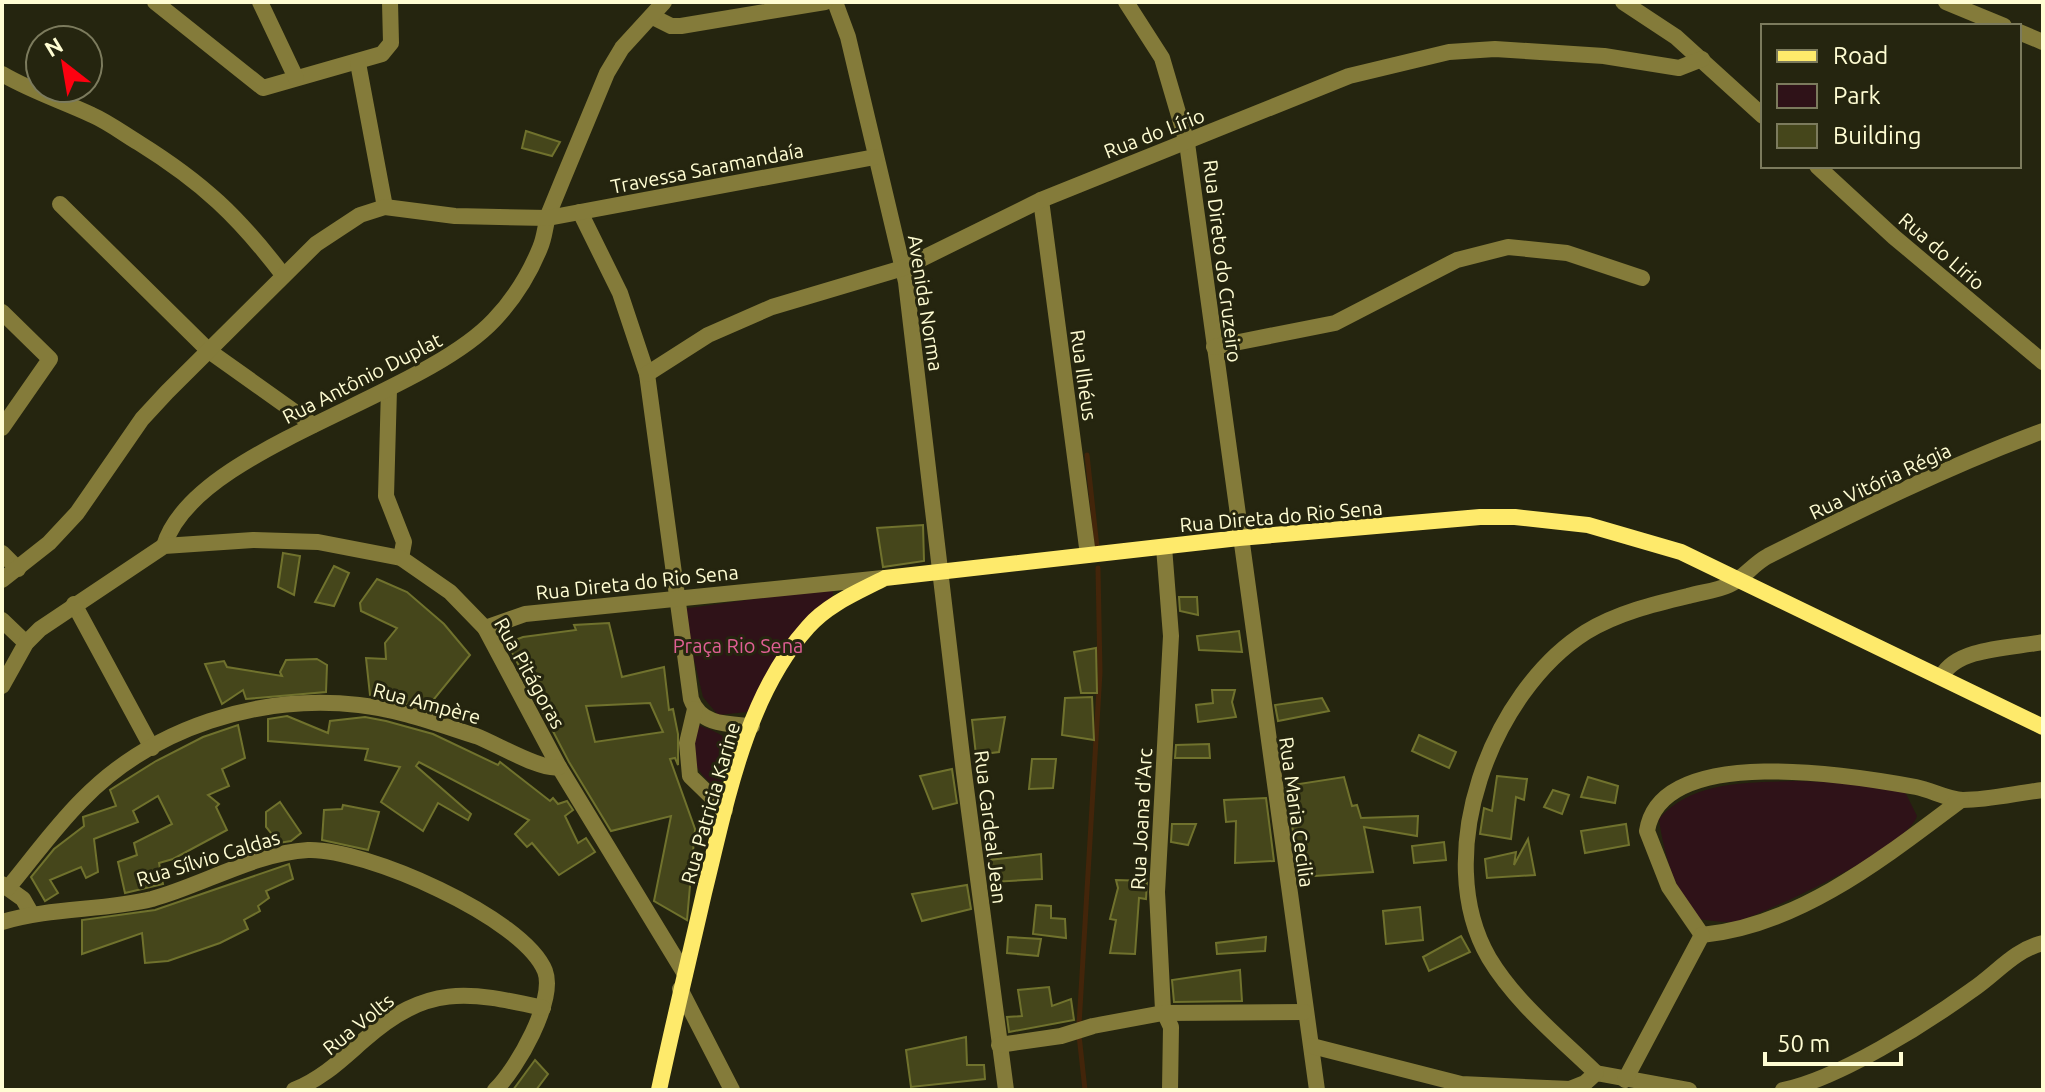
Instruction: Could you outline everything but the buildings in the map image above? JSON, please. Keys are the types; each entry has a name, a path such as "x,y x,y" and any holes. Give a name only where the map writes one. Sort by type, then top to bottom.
{"main road":[{"name":"Rua Direta do Rio Sena","path":"885,578 939,569 1239,538 1480,517 1553,519 1632,535 1740,578 2043,727"},
{"name":"Rua Patricia Karine","path":"659,1090 725,810 752,726 785,659 810,625 845,598 885,578"}],"street":[{"path":"155,2 258,86 269,88 358,63 387,49 391,43 390,2"},
{"path":"260,2 296,78"},
{"name":"Rua Antônio Duplat","path":"164,546 177,518 211,487 262,452 439,362 492,321 529,273 607,73 622,48 664,2"},
{"path":"653,17 671,26 681,26 825,2"},
{"name":"Avenida Norma","path":"835,2 848,37 903,268 939,569"},
{"name":"Rua Direto do Cruzeiro","path":"1126,2 1162,58 1187,143 1239,538"},
{"path":"1623,2 1702,59 1761,114"},
{"path":"1946,2 1972,7 2001,24"},
{"path":"2021,33 2043,42"},
{"name":"Rua do Lírio","path":"647,374 700,339 772,307 903,268 1041,200 1349,76 1449,52 1536,50 1679,68 1702,59"},
{"path":"2,580 18,569 77,513 142,419 283,275 336,229 385,207 358,63"},
{"path":"2,74 32,91 95,116 166,160 215,196 250,232 283,275"},
{"name":"Travessa Saramandaía","path":"385,207 455,216 548,218 875,157"},
{"name":"Rua do Lirio","path":"1819,168 1894,237 2043,362"},
{"name":"Rua Ilhéus","path":"1041,200 1088,555"},
{"path":"60,204 209,351 313,425"},
{"path":"580,212 620,293 647,374 676,598 695,709 687,743 690,776 725,810"},
{"path":"1214,347 1335,323 1457,260 1508,247 1567,253 1642,278"},
{"path":"2,312 50,359 2,428"},
{"path":"389,389 385,488 388,506 404,542 401,558"},
{"name":"Rua Vitória Régia","path":"1596,1073 1505,982 1477,934 1470,912 1467,856 1479,780 1486,758 1515,702 1558,653 1588,631 1623,615 1717,590 1740,578 1759,561 1881,499 2043,431"},
{"name":"Rua Maria Cecilia","path":"1239,538 1317,1090"},
{"name":"Rua Pitágoras","path":"2,686 26,643 74,604 164,546 253,540 307,541 379,551 401,558 450,592 485,628 559,767 682,982 732,1090"},
{"name":"Rua Joana d'Arc","path":"1164,547 1171,636 1157,892 1163,1013 1171,1027 1170,1090"},
{"path":"2,553 18,569"},
{"name":"Rua Cardeal Jean","path":"939,569 1006,1090"},
{"name":"Rua Direta do Rio Sena","path":"485,628 525,614 885,578"},
{"path":"74,604 152,748"},
{"path":"2,620 26,643"},
{"path":"1942,676 1949,665 1963,658 2043,642"},
{"name":"Rua Ampère","path":"5,886 103,781 152,748 213,718 250,708 335,703 401,714 491,742 545,768 559,767"},
{"path":"695,709 708,720 752,726"},
{"path":"1702,935 1674,897 1647,831 1656,807 1676,791 1707,779 1751,772 1811,771 1917,787 1961,800 2043,790"},
{"path":"1702,935 1744,928 1835,887 1883,858 1961,800"},
{"name":"Rua Sílvio Caldas","path":"2,922 31,913 150,899 276,856 305,850 350,855 439,890 509,931 544,969 548,986 543,1008 513,1070 495,1090"},
{"path":"5,886 23,899 31,913"},
{"path":"1625,1080 1702,935"},
{"path":"1783,1090 1830,1073 1864,1056 1970,993 2020,952 2043,943"},
{"name":"Rua Volts","path":"294,1090 330,1071 401,1012 438,996 475,994 543,1008"},
{"path":"999,1045 1061,1036 1093,1026 1163,1013 1304,1012"},
{"path":"1312,1046 1461,1084 1570,1089 1585,1083 1596,1073 1689,1090"}],"green space":[{"name":"Praça Rio Sena","path":"833,588 833,599 799,626 747,712 718,715 703,697 682,609"},
{"path":"695,724 724,738 732,749 730,767 714,786 700,772 694,759"},
{"path":"1796,781 1853,783 1904,790 1917,816 1908,829 1866,860 1780,904 1739,921 1696,919 1672,871 1659,819 1672,806 1705,790 1741,784"}],"waterway":[{"path":"1087,455 1097,547"},
{"path":"1079,1025 1100,672 1098,568"},
{"path":"1079,1035 1085,1090"}]}
